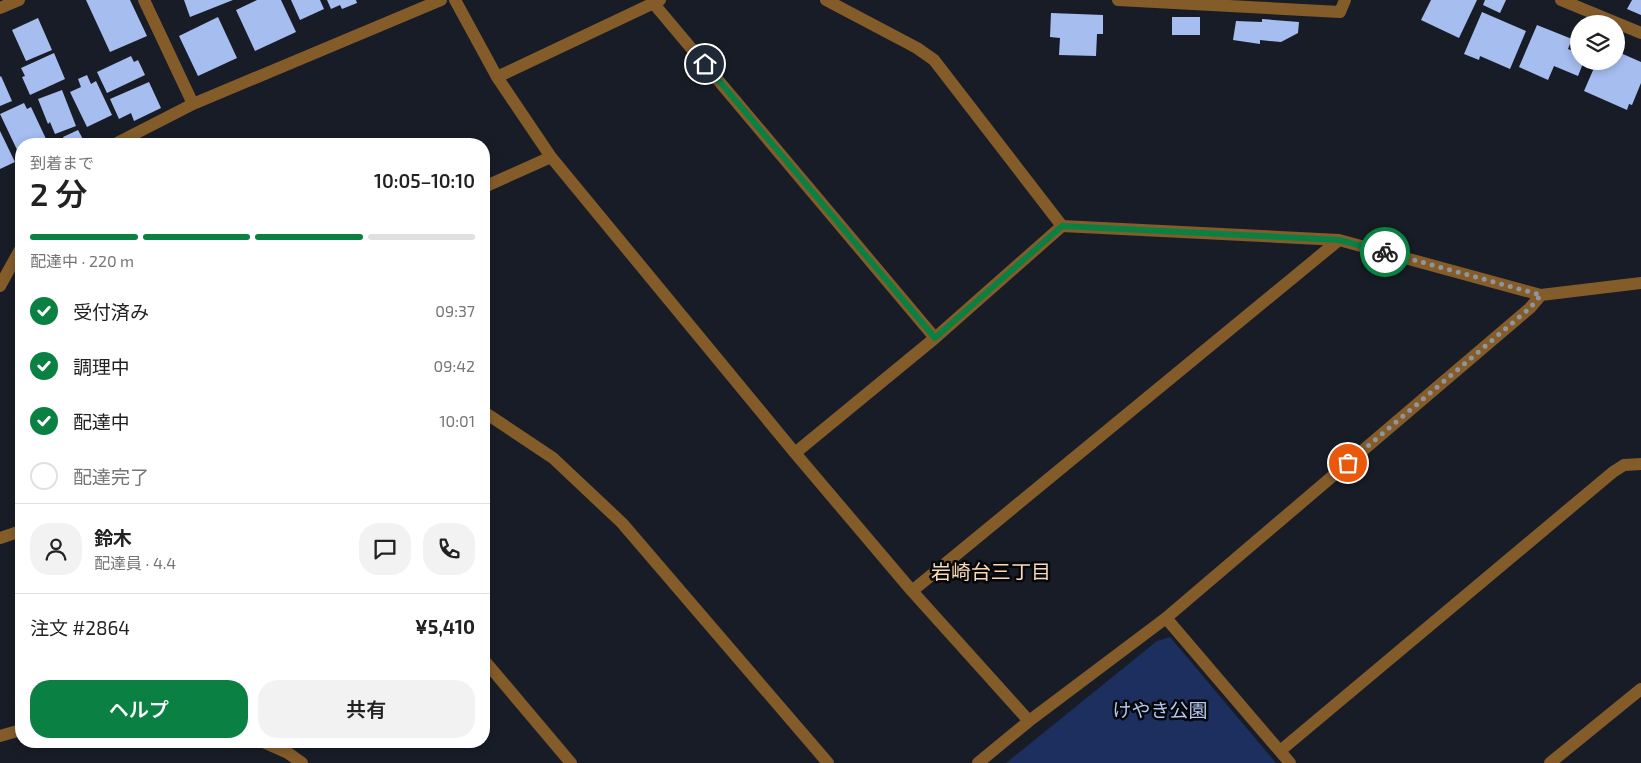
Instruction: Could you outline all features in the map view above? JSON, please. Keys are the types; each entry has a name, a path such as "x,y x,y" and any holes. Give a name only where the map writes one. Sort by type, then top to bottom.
{"street":[{"path":"0,8 19,0"},
{"path":"144,0 193,104"},
{"path":"127,138 193,104 441,0"},
{"path":"455,0 497,77 551,157 912,591 1028,721"},
{"path":"826,0 918,48 934,60 1062,226"},
{"path":"1118,0 1340,12 1345,0"},
{"path":"1561,0 1641,33"},
{"path":"497,77 657,2 935,338"},
{"path":"490,184 551,157"},
{"path":"796,453 935,338 1062,226 1339,240 1541,295 1641,283"},
{"path":"912,591 1339,240"},
{"path":"0,286 15,265"},
{"path":"978,763 1028,721 1166,618 1522,314 1541,295"},
{"path":"490,416 553,458 622,523 828,763"},
{"path":"1280,751 1613,472 1624,465 1641,464"},
{"path":"0,538 15,533"},
{"path":"1166,618 1290,763"},
{"path":"490,667 571,763"},
{"path":"1550,763 1641,689"},
{"path":"0,736 15,732"},
{"path":"277,748 302,763"}],"green space":[{"name":"けやき公園","path":"1170,637 1276,763 1006,763 1157,641"}],"building":[{"path":"86,0 130,0 147,36 110,52"},
{"path":"184,0 233,0 190,17"},
{"path":"257,0 281,0 296,32 255,51 236,10"},
{"path":"291,0 320,0 324,9 300,20"},
{"path":"327,0 356,0 357,3 342,9 340,5 331,9"},
{"path":"1431,0 1477,0 1459,38 1421,20"},
{"path":"1485,0 1506,0 1500,13 1483,5"},
{"path":"1632,0 1641,0 1641,15 1627,9"},
{"path":"1482,12 1526,31 1510,69 1480,56 1479,60 1464,54"},
{"path":"1051,13 1103,15 1103,34 1097,34 1096,56 1059,55 1060,38 1050,37"},
{"path":"218,17 237,58 198,76 179,36"},
{"path":"1172,17 1200,17 1200,35 1172,35"},
{"path":"38,18 52,50 26,61 12,30"},
{"path":"1262,19 1299,22 1298,33 1281,42 1260,40 1260,44 1233,40 1236,21 1262,22"},
{"path":"1537,25 1570,38 1568,49 1570,50 1570,70 1580,70 1578,76 1554,66 1548,80 1519,67"},
{"path":"54,53 65,79 30,95 22,77 25,76 21,68"},
{"path":"1625,55 1641,62 1641,83 1632,105 1629,104 1627,110 1584,91 1593,70 1625,70"},
{"path":"131,56 134,62 138,60 145,75 107,93 97,72"},
{"path":"87,75 91,84 96,81 112,115 87,127 70,92 81,87 78,79"},
{"path":"0,77 12,101 0,106"},
{"path":"149,82 161,108 134,121 131,113 119,119 110,99"},
{"path":"62,90 76,126 55,134 50,122 48,124 38,99"},
{"path":"24,103 27,109 31,107 46,138 15,138 15,146 0,114"},
{"path":"78,130 82,138 63,138"},
{"path":"0,131 15,162 0,169"}],"way so far":[{"path":"1348,463 1530,308 1541,295 1385,252"}],"district":[{"name":"岩崎台三丁目","path":"991,571"}],"route":[{"path":"705,64 935,338 1062,226 1339,240 1385,252"}]}
